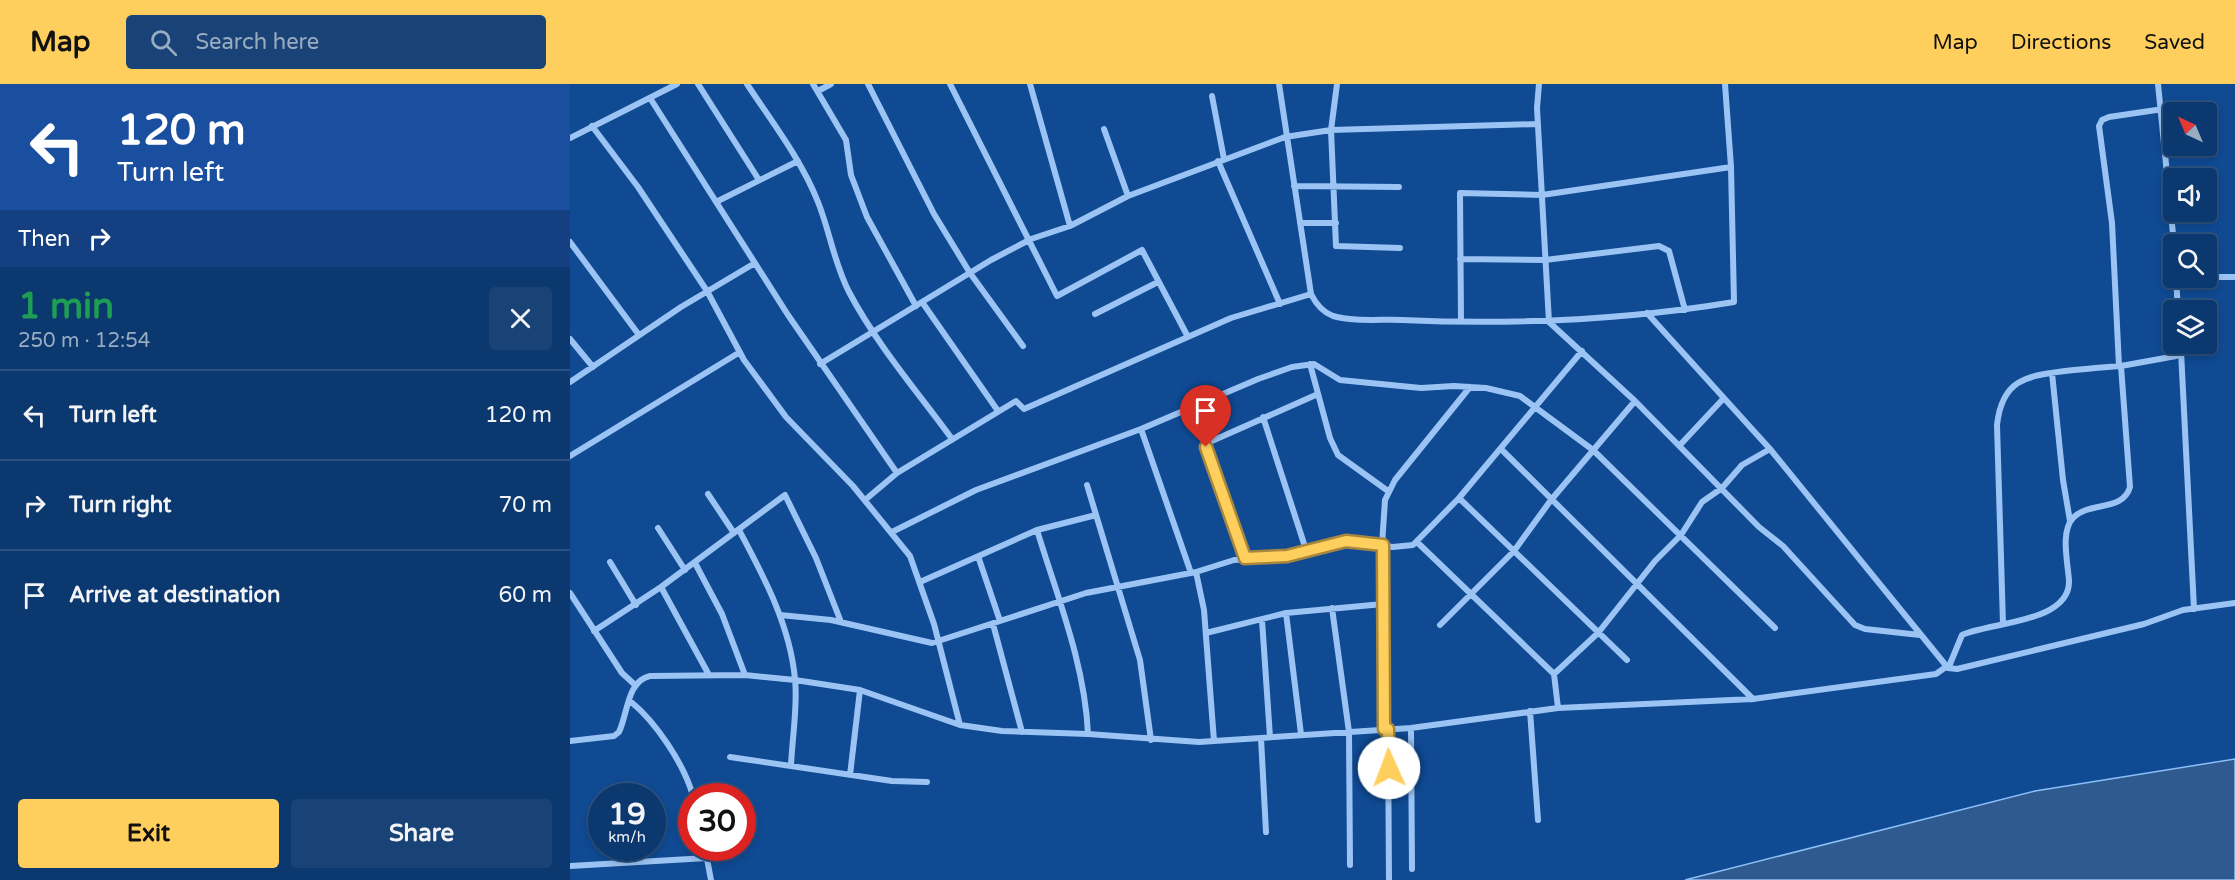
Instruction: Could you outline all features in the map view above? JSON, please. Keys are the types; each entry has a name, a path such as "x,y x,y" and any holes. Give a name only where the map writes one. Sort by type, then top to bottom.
{"street":[{"path":"570,138 677,84"},
{"path":"698,84 759,180"},
{"path":"747,84 798,161 818,201 833,257 849,292 873,332 952,439"},
{"path":"813,84 846,140 851,174 867,217 919,304 998,411"},
{"path":"818,92 831,84"},
{"path":"868,84 918,184 970,273 1023,346"},
{"path":"950,84 994,174 1031,239 1057,296 1142,250 1188,337"},
{"path":"1030,84 1070,226"},
{"path":"1279,84 1285,136 1311,294 1316,304 1334,316 1461,321 1549,321 1685,310 1734,302 1731,167 1725,84"},
{"path":"1337,84 1331,130 1336,246 1400,248"},
{"path":"1539,84 1538,124 1549,321 1635,401 1815,579 1855,625 1920,635"},
{"path":"2070,521 2082,511 2120,502 2128,494 2130,481 2120,366 2111,214 2099,126 2102,120 2109,117 2163,109 2158,84"},
{"path":"1212,96 1221,160 1280,304"},
{"path":"650,98 820,364 897,473"},
{"path":"820,364 970,273 1031,239 1070,226 1128,196 1169,183 1285,136 1331,130 1538,124"},
{"path":"592,126 638,187 707,291 740,352 786,417 865,500 910,555 939,642 960,725"},
{"path":"1104,129 1128,196"},
{"path":"2167,156 2173,234"},
{"path":"716,202 798,161"},
{"path":"1461,321 1460,193 1542,195 1731,167"},
{"path":"1294,186 1398,187"},
{"path":"1300,223 1336,223"},
{"path":"570,242 639,336"},
{"path":"1460,260 1545,260 1659,246 1668,251 1685,310"},
{"path":"570,382 707,291 755,263"},
{"path":"2217,277 2235,277"},
{"path":"1095,314 1158,282"},
{"path":"865,500 897,473 1016,401 1024,409 1231,318 1311,294"},
{"path":"1647,313 1770,449 1948,668"},
{"path":"570,339 593,366"},
{"path":"780,615 841,622 932,643 1059,602 1245,558 1306,553 1346,541 1407,547 1418,543 1429,528 1459,498 1582,351"},
{"path":"570,456 740,352"},
{"path":"2003,624 1998,414 2007,392 2022,378 2120,366 2176,356 2177,354"},
{"path":"2180,354 2194,609"},
{"path":"892,532 976,490 1141,429 1258,379 1292,367 1310,364 1319,365 1340,380 1421,388 1470,387 1520,396 1593,450 1775,628"},
{"path":"1310,364 1338,455 1388,491"},
{"path":"1948,668 1962,635 2037,615 2054,606 2066,595 2069,582 2067,537 2070,521 2062,480 2052,373"},
{"path":"1389,880 1383,512 1388,491 1470,387"},
{"path":"1245,558 1205,444 1318,394"},
{"path":"1680,445 1723,399"},
{"path":"1440,625 1514,551 1551,500 1635,401"},
{"path":"1263,417 1306,553"},
{"path":"1141,429 1193,572 1206,633 1214,741"},
{"path":"1501,449 1753,699"},
{"path":"1554,674 1598,633 1655,561 1681,535 1702,502 1722,488 1742,465 1770,449"},
{"path":"1087,485 1145,682 1151,740"},
{"path":"708,494 736,532 767,584 786,632 795,680 791,766"},
{"path":"594,631 686,570 785,495 816,558 841,622"},
{"path":"1459,498 1627,660"},
{"path":"920,582 1037,530 1096,515"},
{"path":"658,528 686,570"},
{"path":"1037,530 1087,704 1088,734"},
{"path":"1418,543 1469,595 1554,674 1558,708"},
{"path":"978,556 1000,621"},
{"path":"610,562 636,605"},
{"path":"695,563 722,614 745,675"},
{"path":"661,587 709,675"},
{"path":"570,592 621,673 634,684"},
{"path":"570,741 615,736 622,726 634,684 650,676 745,675 860,690 960,725 1022,732 1088,734 1151,740 1214,741 1411,728 1558,708 1753,699 1936,674 1948,668 1957,669 2022,655 2194,609 2235,603"},
{"path":"1206,633 1286,613 1383,604"},
{"path":"1332,608 1349,732 1350,865"},
{"path":"1286,613 1301,734"},
{"path":"1262,620 1270,737"},
{"path":"993,624 1022,732"},
{"path":"850,775 860,690"},
{"path":"630,701 646,713 667,742 687,783"},
{"path":"1530,711 1538,819"},
{"path":"1411,728 1412,869"},
{"path":"1261,738 1266,832"},
{"path":"730,757 892,781 927,782"},
{"path":"570,866 678,860"},
{"path":"707,861 711,880"}],"water":[{"path":"2235,759 2235,880 1685,880 2035,791"}],"route":[{"path":"1206,447 1245,558 1306,553 1346,541 1383,545 1384,729 1388,729 1389,768"}]}
